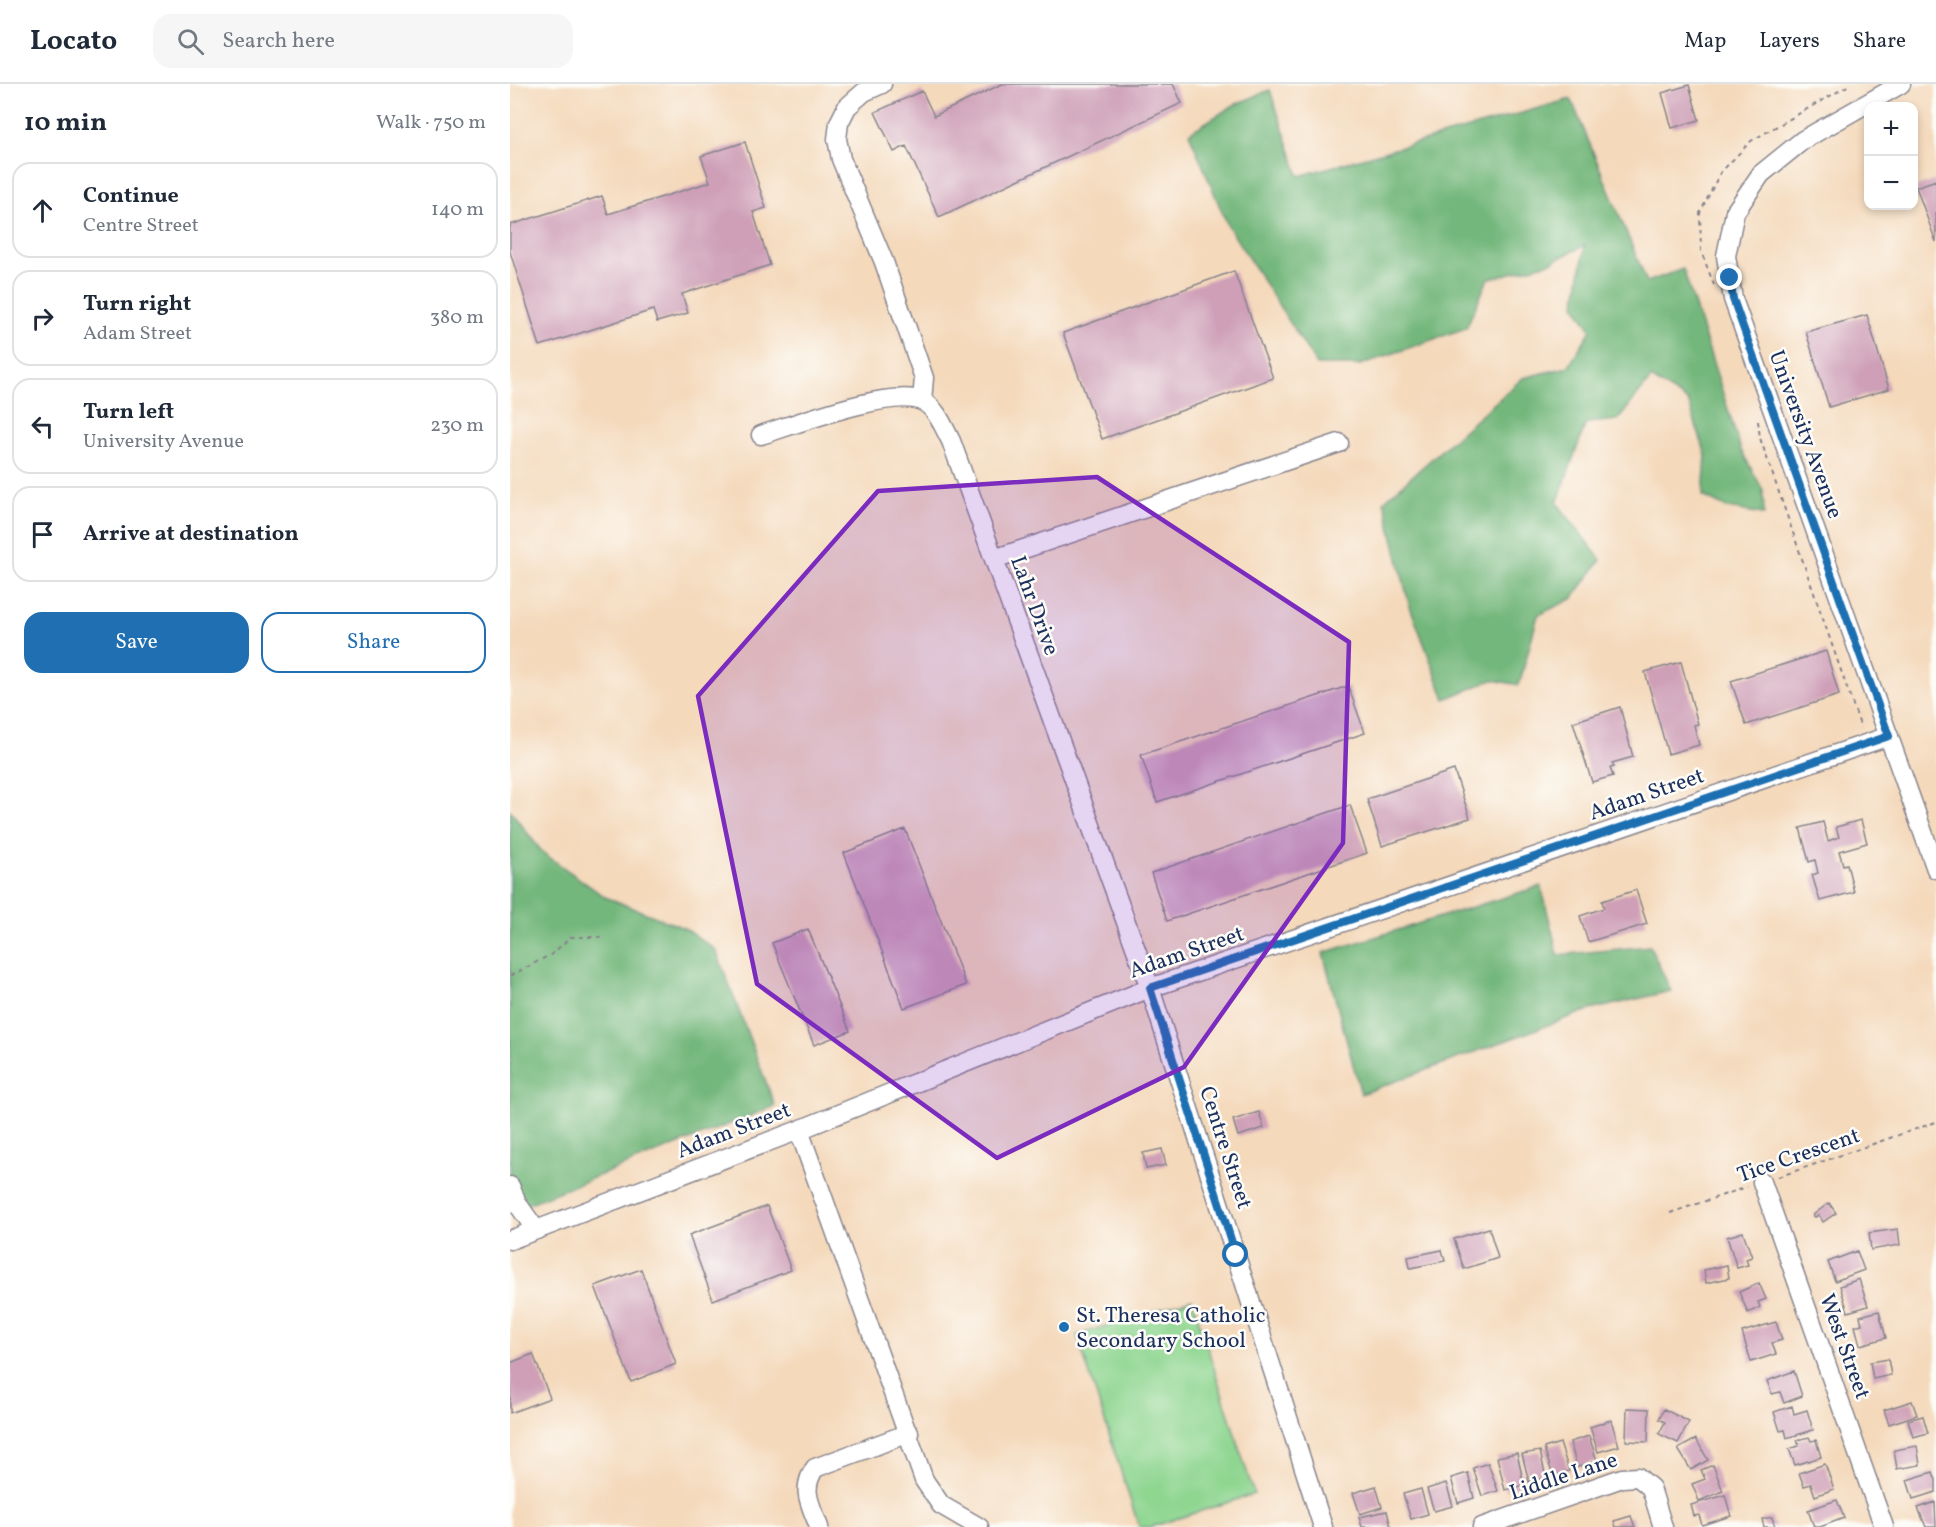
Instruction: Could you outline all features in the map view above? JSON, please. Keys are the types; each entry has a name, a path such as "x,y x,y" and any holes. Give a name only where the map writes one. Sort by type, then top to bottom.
{"street":[{"path":"761,435 876,401 909,398 922,401 924,378 884,262 841,159 837,139 839,123 847,107 864,92 882,84"},
{"name":"University Avenue","path":"1901,84 1803,140 1761,174 1735,212 1726,256 1733,299 1936,869"},
{"name":"Lahr Drive","path":"922,401 934,410 951,441 1150,988"},
{"path":"994,559 1339,443"},
{"name":"Adam Street","path":"510,1240 799,1130 1150,988 1889,736"},
{"name":"Centre Street","path":"1150,988 1323,1527"},
{"path":"799,1130 924,1480 940,1505 979,1527"},
{"name":"West Street","path":"1762,1182 1884,1527"},
{"path":"510,1186 517,1203 536,1230"},
{"path":"819,1527 807,1494 807,1484 815,1468 909,1433"},
{"name":"Liddle Lane","path":"1482,1527 1622,1478 1638,1477 1651,1488 1663,1527"}],"path":[{"path":"510,976 552,954 571,937 602,937"},
{"name":"Tice Crescent","path":"1670,1213 1936,1122"}],"highlighted area":[{"path":"1097,477 1349,642 1343,843 1184,1067 997,1158 757,984 698,696 878,491"}],"green space":[{"path":"1270,90 1299,176 1571,99 1647,282 1683,269 1741,450 1763,490 1764,514 1727,508 1703,496 1706,455 1688,401 1651,378 1618,420 1586,423 1557,503 1601,560 1572,599 1538,615 1519,685 1492,680 1445,699 1409,604 1384,501 1523,378 1568,367 1591,330 1575,305 1585,245 1549,263 1488,279 1466,328 1360,365 1317,365 1228,226 1189,133 1234,105"},
{"path":"510,810 542,852 605,897 684,928 716,950 775,1106 510,1211"},
{"path":"1541,886 1558,955 1650,946 1671,991 1586,1011 1361,1094 1323,953"},
{"path":"1192,1299 1254,1494 1151,1527 1139,1527 1077,1335"}],"building":[{"path":"1002,84 1173,84 1182,103 939,217 906,146 894,152 875,112 922,91 934,116"},
{"path":"1689,85 1699,120 1672,128 1662,93"},
{"path":"745,142 766,208 753,212 770,265 682,294 688,313 657,322 653,310 540,346 510,252 510,225 602,196 608,214 710,182 701,156"},
{"path":"1936,180 1936,242 1918,192 1918,186"},
{"path":"1234,271 1273,378 1102,439 1063,333"},
{"path":"1867,315 1889,389 1829,407 1806,332"},
{"path":"1826,651 1839,695 1746,725 1731,681"},
{"path":"1681,662 1698,724 1694,725 1699,745 1668,754 1645,672"},
{"path":"1348,686 1365,733 1157,802 1141,755"},
{"path":"1620,707 1633,757 1612,763 1614,767 1610,768 1613,776 1592,782 1573,722"},
{"path":"1454,770 1470,818 1382,846 1367,799"},
{"path":"1350,805 1367,853 1167,921 1151,873"},
{"path":"1861,820 1867,843 1839,851 1843,865 1847,864 1854,892 1820,901 1812,875 1818,873 1815,860 1809,862 1800,828 1823,822 1828,841 1839,837 1836,827"},
{"path":"905,829 966,985 904,1008 844,853"},
{"path":"1636,890 1647,924 1588,942 1580,916 1604,908 1602,901"},
{"path":"808,929 850,1031 814,1045 772,943"},
{"path":"1259,1112 1264,1128 1238,1136 1233,1120"},
{"path":"1162,1149 1166,1165 1146,1169 1143,1153"},
{"path":"1829,1203 1836,1213 1823,1222 1819,1215 1815,1217 1813,1215"},
{"path":"767,1206 791,1270 713,1300 689,1235"},
{"path":"1489,1228 1498,1258 1464,1269 1454,1239"},
{"path":"1898,1229 1900,1245 1871,1250 1869,1233"},
{"path":"1743,1232 1752,1257 1746,1259 1748,1265 1737,1268 1727,1237"},
{"path":"1442,1250 1445,1261 1410,1268 1408,1257"},
{"path":"1857,1251 1864,1270 1835,1281 1828,1262"},
{"path":"1727,1265 1729,1278 1706,1283 1704,1270"},
{"path":"641,1269 676,1364 631,1382 595,1286"},
{"path":"1859,1279 1868,1306 1848,1312 1840,1286"},
{"path":"1759,1283 1766,1299 1758,1302 1760,1307 1748,1313 1739,1292"},
{"path":"1879,1311 1886,1338 1860,1345 1855,1326 1862,1324 1860,1316"},
{"path":"1776,1322 1782,1340 1772,1343 1776,1354 1751,1362 1742,1332"},
{"path":"533,1354 550,1398 510,1413 510,1363"},
{"path":"1888,1359 1891,1375 1873,1379 1870,1362"},
{"path":"1794,1371 1802,1396 1784,1403 1780,1392 1772,1394 1767,1381"},
{"path":"1912,1401 1917,1415 1889,1424 1884,1410"},
{"path":"1792,1406 1794,1414 1807,1410 1813,1430 1787,1438 1785,1430 1780,1431 1774,1412"},
{"path":"1627,1408 1649,1409 1648,1442 1626,1441"},
{"path":"1664,1409 1689,1422 1678,1443 1659,1434 1665,1422 1659,1419"},
{"path":"1923,1416 1928,1433 1913,1437 1908,1420"},
{"path":"1611,1420 1619,1446 1598,1452 1590,1427"},
{"path":"1589,1436 1597,1461 1577,1467 1570,1442"},
{"path":"1809,1437 1811,1441 1816,1440 1821,1457 1795,1465 1789,1449 1799,1446 1797,1440"},
{"path":"1696,1439 1708,1460 1691,1470 1678,1449"},
{"path":"1560,1443 1569,1471 1553,1476 1544,1448"},
{"path":"1917,1446 1920,1465 1897,1469 1894,1450"},
{"path":"1540,1451 1546,1478 1529,1482 1522,1454"},
{"path":"1517,1453 1524,1485 1505,1490 1497,1457"},
{"path":"1488,1463 1498,1491 1482,1496 1473,1468"},
{"path":"1825,1464 1834,1489 1815,1496 1811,1484 1804,1486 1799,1473"},
{"path":"1713,1465 1723,1491 1699,1501 1692,1484 1705,1479 1701,1470"},
{"path":"1933,1472 1936,1492 1913,1499 1907,1480"},
{"path":"1468,1473 1474,1498 1458,1503 1451,1478"},
{"path":"1446,1483 1453,1506 1434,1511 1427,1489"},
{"path":"1376,1486 1382,1507 1360,1514 1353,1493"},
{"path":"1421,1489 1428,1514 1411,1519 1403,1494"},
{"path":"1725,1495 1731,1516 1702,1525 1699,1515 1694,1516 1691,1505"},
{"path":"1837,1500 1844,1518 1814,1527 1808,1510"},
{"path":"1935,1502 1936,1527 1926,1527 1918,1508"},
{"path":"1387,1511 1391,1527 1362,1527 1359,1517"},
{"path":"1631,1516 1635,1527 1616,1527 1614,1521"},
{"path":"1772,1517 1775,1527 1764,1527 1762,1519"}],"place":[{"name":"St. Theresa Catholic Secondary School","path":"1064,1327"}],"route":[{"path":"1236,1255 1150,988 1889,736 1733,299 1730,278"}]}
